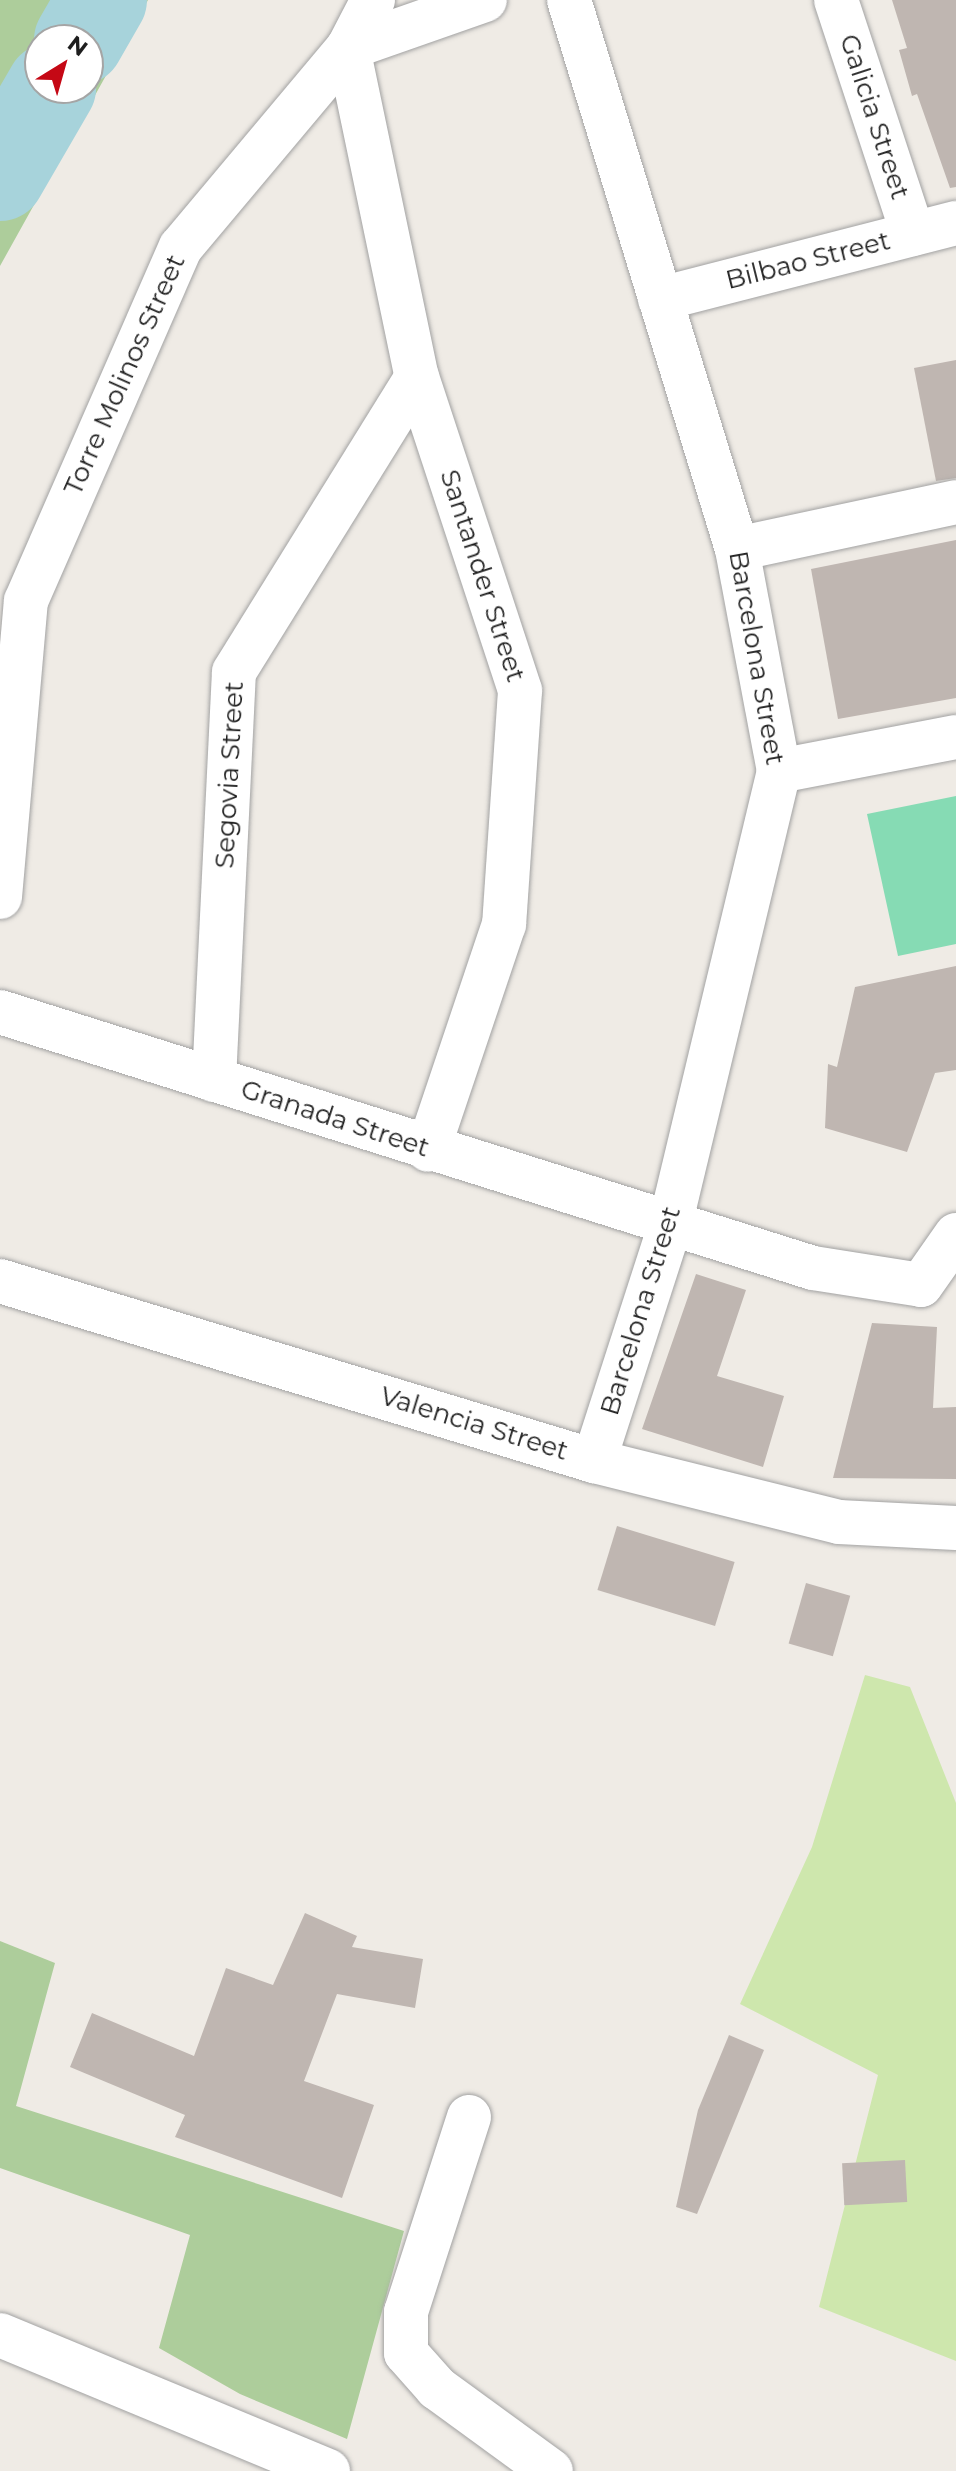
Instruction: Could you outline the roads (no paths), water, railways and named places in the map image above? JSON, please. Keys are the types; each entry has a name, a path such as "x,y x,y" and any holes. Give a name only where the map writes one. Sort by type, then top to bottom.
{"street":[{"name":"Torre Molinos Street","path":"0,897 26,601 181,247 348,48 373,0"},
{"path":"348,48 485,0"},
{"name":"Barcelona Street","path":"569,0 737,549 779,771 670,1226 594,1461"},
{"name":"Galicia Street","path":"836,0 913,234"},
{"name":"Santander Street","path":"348,48 417,377 520,691 504,924 428,1150"},
{"name":"Bilbao Street","path":"660,299 956,223"},
{"name":"Segovia Street","path":"214,1080 234,672 417,377"},
{"path":"737,549 956,502"},
{"path":"779,771 956,737"},
{"name":"Granada Street","path":"0,1012 428,1150 813,1268 921,1285 956,1235"},
{"name":"Valencia Street","path":"0,1281 594,1461 839,1522 956,1528"},
{"path":"469,2117 406,2312 406,2353 437,2388 551,2471"},
{"path":"0,2335 328,2471"}],"waterway":[{"path":"88,24 102,0"},
{"path":"0,176 42,104"}]}
